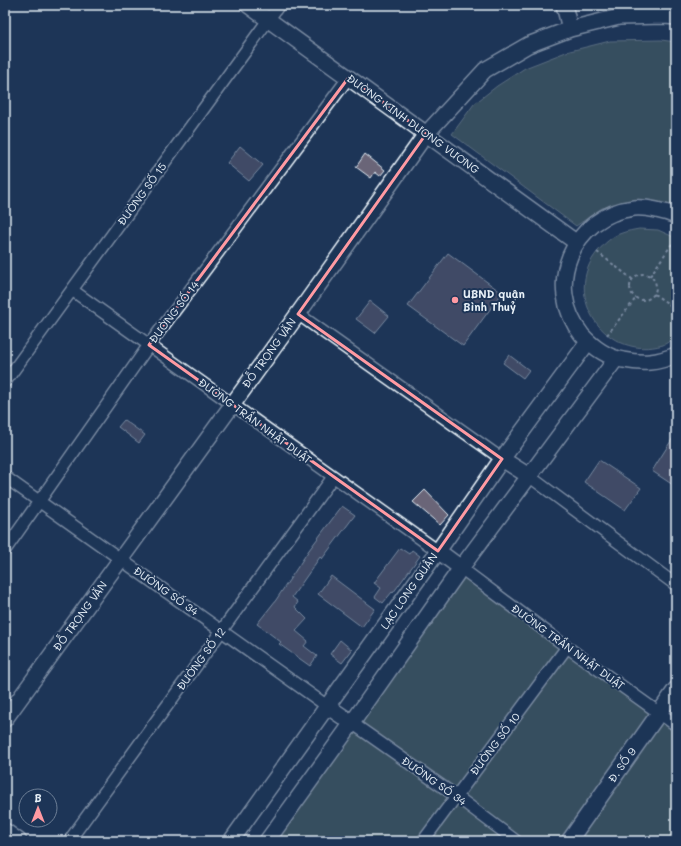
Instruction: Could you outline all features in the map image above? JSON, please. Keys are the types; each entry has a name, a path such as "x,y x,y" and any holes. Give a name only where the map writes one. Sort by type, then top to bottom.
{"street":[{"name":"ĐƯỜNG KINH DƯƠNG VƯƠNG","path":"248,5 577,243"},
{"name":"ĐƯỜNG SỐ 15","path":"5,382 279,5"},
{"path":"564,5 570,29"},
{"name":"ĐỖ TRỌNG VĂN","path":"5,719 298,314 426,134 485,70 528,45 570,29 620,17 676,17"},
{"name":"ĐƯỜNG SỐ 14","path":"5,550 150,345 349,77"},
{"path":"676,216 658,209 635,208 612,214 592,226 577,243 567,262 564,284 566,305 575,325 588,342 601,352 616,359 640,363 664,360 676,355"},
{"name":"ĐƯỜNG TRẦN NHẬT DUẬT","path":"72,290 438,551"},
{"path":"298,314 502,459 529,476 676,586"},
{"name":"LẠC LONG QUÂN","path":"231,841 502,459 588,342"},
{"path":"267,841 461,568 616,359"},
{"name":"ĐƯỜNG SỐ 34","path":"5,477 327,706"},
{"name":"ĐƯỜNG SỐ 12","path":"69,841 333,477"},
{"path":"438,551 461,568"},
{"name":"ĐƯỜNG TRẦN NHẬT DUẬT","path":"461,568 567,647 676,725"},
{"name":"ĐƯỜNG SỐ 10","path":"423,841 567,647"},
{"name":"Đ. SỐ 9","path":"569,841 676,689"},
{"path":"327,706 352,723"},
{"name":"ĐƯỜNG SỐ 34","path":"352,723 456,796 516,841"},
{"path":"5,831 19,841"}],"path":[{"path":"650,276 676,238"},
{"path":"597,252 632,279"},
{"path":"639,274 650,276 656,285 654,294 647,299 642,300 636,298 630,291 632,279 639,274"},
{"path":"654,294 676,309"},
{"path":"607,334 636,298"}],"highlighted area":[{"path":"349,77 426,134 298,314 502,459 438,551 149,345"}],"green space":[{"path":"661,40 676,42 676,207 655,202 630,202 602,208 576,226 452,134 474,104 497,86 525,68 566,52 610,41"},
{"path":"639,229 658,230 676,238 676,337 663,345 643,348 624,344 608,335 595,321 587,305 584,287 588,269 600,248 608,240 618,234"},
{"path":"461,568 676,725 676,841 267,841"}],"building":[{"path":"240,146 263,165 249,181 227,163"},
{"path":"365,154 385,170 380,176 375,172 371,178 356,167"},
{"name":"UBND quận Bình Thuỷ","path":"448,253 502,293 463,346 408,306"},
{"path":"370,301 389,316 375,333 356,319"},
{"path":"509,355 529,370 523,378 503,363"},
{"path":"124,420 145,435 139,443 118,427"},
{"path":"676,433 676,487 652,471"},
{"path":"599,460 641,488 625,510 584,482"},
{"path":"425,490 449,515 440,525 413,502"},
{"path":"342,506 355,515 322,559 320,557 292,597 298,602 295,607 307,619 296,631 308,641 304,646 317,656 310,666 279,644 281,642 257,624 276,600 309,550"},
{"path":"400,548 409,554 412,550 420,556 393,593 392,592 383,603 375,597 381,588 374,583"},
{"path":"331,576 375,609 362,627 318,594"},
{"path":"340,640 352,650 342,663 330,654"}],"place":[{"name":"UBND quận Bình Thuỷ","path":"455,300"}]}
